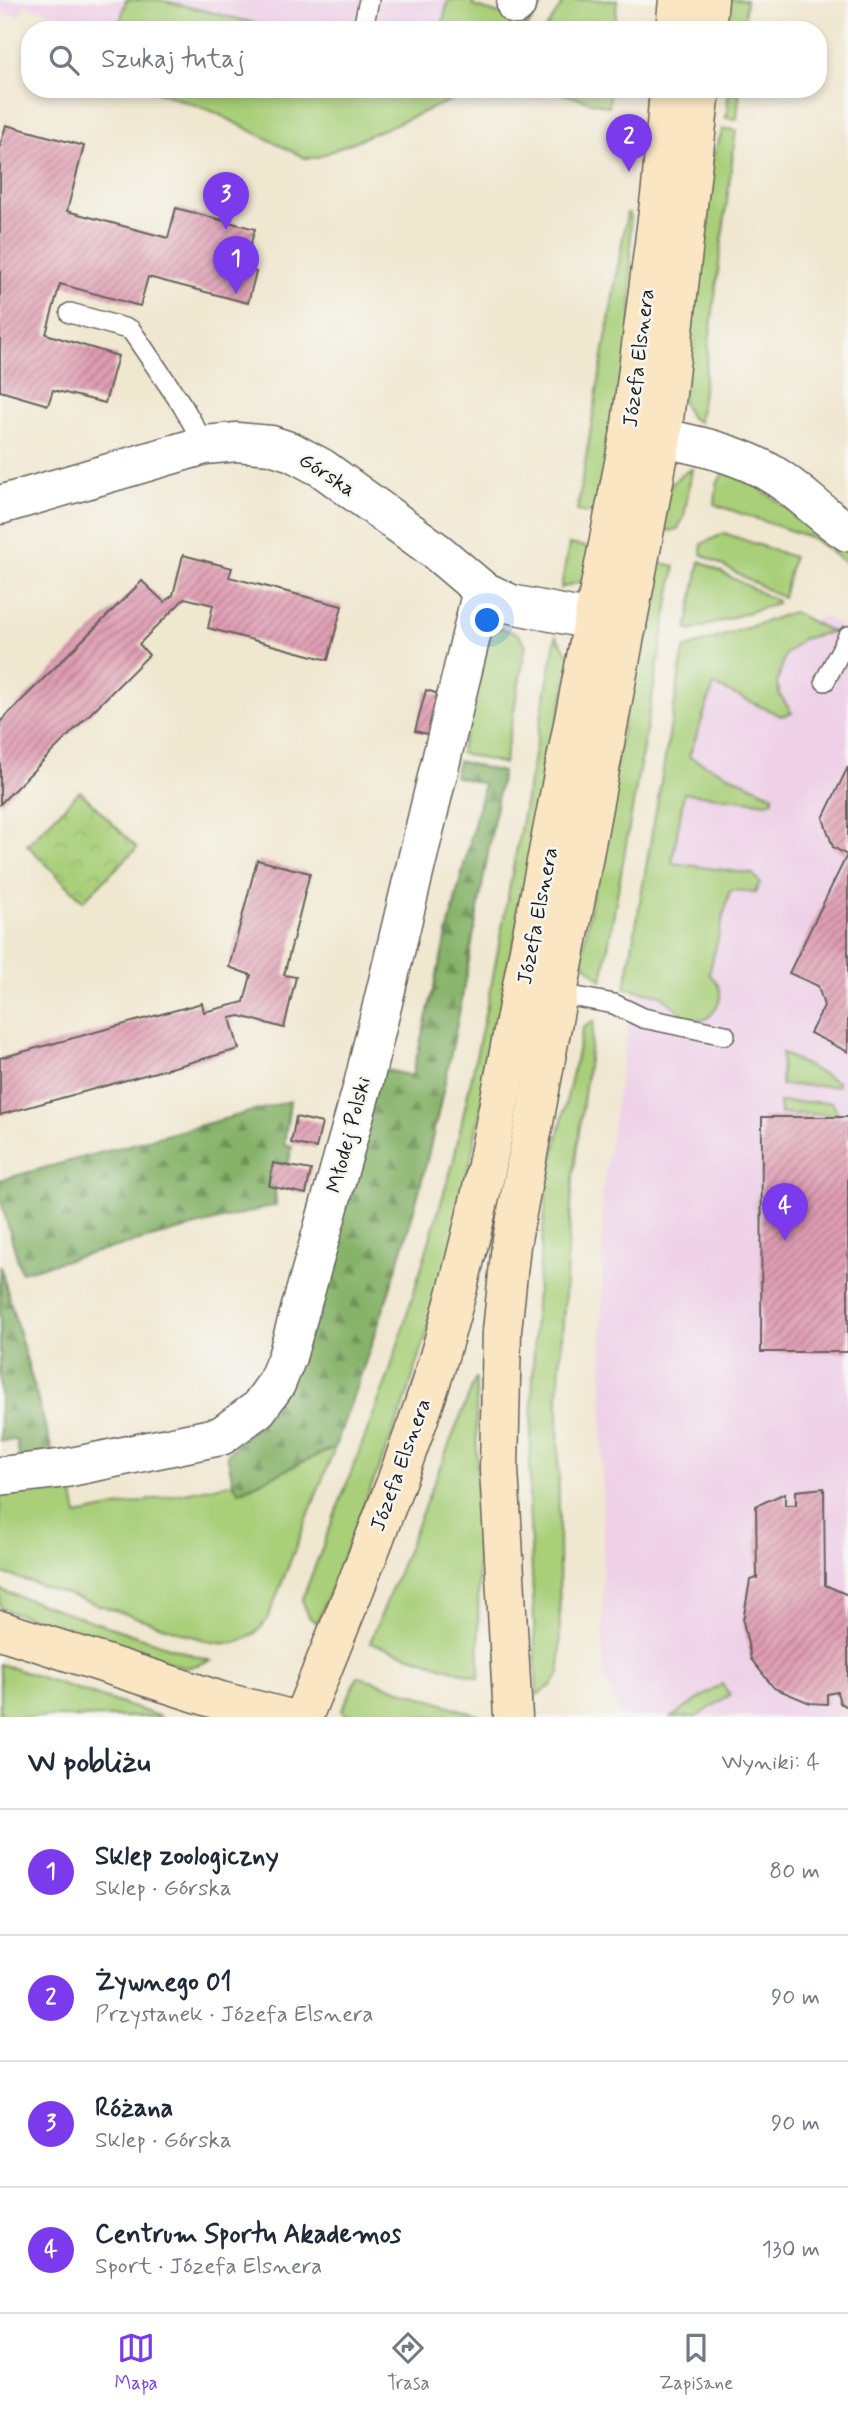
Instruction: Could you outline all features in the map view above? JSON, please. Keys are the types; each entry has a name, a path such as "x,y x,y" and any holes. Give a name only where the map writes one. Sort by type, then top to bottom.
{"street":[{"path":"676,21 678,0"},
{"path":"707,21 709,0"},
{"name":"Józefa Elsnera","path":"646,435 668,98"},
{"name":"Józefa Elsnera","path":"303,1717 396,1483 457,1296 611,624 646,435 700,98"},
{"path":"646,435 754,464 777,476 823,517 848,532"},
{"name":"Górska","path":"0,505 205,445 237,442 271,445 292,452 321,468 436,551 482,590 511,604 611,624"},
{"name":"Młodej Polski","path":"0,1476 66,1468 221,1436 258,1409 276,1384 287,1357 362,1085 482,590"},
{"name":"Józefa Elsnera","path":"513,1717 500,1511 499,1398 502,1331 512,1245 531,1129 560,994 611,624"},
{"path":"0,1630 221,1701 283,1717"}],"lane":[{"path":"364,21 369,0"},
{"path":"70,313 131,330 183,405 205,445"},
{"path":"825,681 848,636"},
{"path":"560,994 614,1004 643,1018 725,1035"}],"shaded area":[{"path":"0,0 472,0 467,21 84,21 24,5 20,17 0,12"},
{"path":"825,616 848,630 848,1717 621,1717 603,1676 602,1194 686,658"}],"green space":[{"path":"126,0 161,0 246,21 120,21"},
{"path":"448,0 474,0 473,6 524,21 443,21"},
{"path":"533,0 545,0 532,21 527,21"},
{"path":"565,0 617,0 616,21 551,21"},
{"path":"724,0 746,0 745,21 729,21"},
{"path":"175,98 456,98 316,158 305,158 214,112"},
{"path":"578,98 610,98 609,107"},
{"path":"728,98 739,98 737,119 726,118"},
{"path":"723,129 736,130 699,422 691,418 682,402 706,176"},
{"path":"627,213 630,213 632,322 604,516 577,511"},
{"path":"692,469 684,517 677,530 659,529 667,493 676,479"},
{"path":"724,471 758,487 847,550 848,565 812,538 715,504 717,484"},
{"path":"724,533 793,557 783,598 701,554 702,544"},
{"path":"569,544 598,549 582,581 561,588"},
{"path":"652,561 675,566 602,981 581,960"},
{"path":"700,561 777,603 691,631 687,629"},
{"path":"793,612 832,632 802,639 785,655 777,683 780,695 792,713 781,716 714,685 689,757 773,795 773,799 768,803 684,793 672,863 753,874 760,883 755,892 730,890 709,974 718,985 719,1003 706,1019 689,1020 661,995 625,988 684,649"},
{"path":"501,628 518,634 526,645 504,764 460,753 491,632"},
{"path":"556,636 571,658 451,1258 404,1405 317,1623 309,1617 302,1600 389,1374 453,1163 492,982"},
{"path":"458,761 502,772 454,1038 409,1227 335,1447 239,1492 233,1483 227,1454 273,1410 382,1069 412,1076 484,784 454,776"},
{"path":"80,791 137,848 83,901 27,845"},
{"path":"594,1021 573,1177 558,1394 560,1674 551,1686 537,1695 529,1499 535,1314 548,1180 583,1028"},
{"path":"782,1053 838,1082 837,1086 781,1085"},
{"path":"290,1101 284,1144 292,1146 288,1165 273,1163 269,1186 275,1187 276,1205 21,1272 0,1198 0,1180"},
{"path":"779,1102 832,1102 838,1114 780,1114"},
{"path":"0,1265 53,1454 20,1459 16,1440 0,1441"},
{"path":"476,1377 479,1678 370,1643"},
{"path":"335,1447 268,1618 255,1633 241,1641 223,1643 204,1640 0,1572 0,1489 71,1486 77,1515 233,1483 239,1492"},
{"path":"0,1590 211,1661 186,1668 0,1608"},
{"path":"0,1664 162,1717 0,1717"},
{"path":"358,1676 480,1717 356,1717 344,1714 342,1710"},
{"path":"722,1684 730,1695 696,1717 672,1717"}],"building":[{"path":"6,125 84,146 67,211 168,238 176,208 255,229 246,260 241,259 238,267 256,272 248,303 148,277 140,306 60,284 46,334 118,356 105,403 53,390 48,405 0,391 0,146"},
{"path":"183,555 232,568 229,577 342,606 328,660 208,628 213,605 185,598 139,644 149,655 0,804 0,722 142,581 164,602 173,595"},
{"path":"426,690 445,696 435,736 415,731"},
{"path":"848,767 848,1052 810,1033 824,1006 818,986 789,973 847,855 833,847 823,818"},
{"path":"257,860 310,873 284,975 296,977 284,1028 240,1016 230,1018 239,1049 0,1115 0,1058 202,1003 204,1012 244,1002 251,975 229,967"},
{"path":"296,1117 322,1123 316,1148 291,1143"},
{"path":"762,1117 848,1117 848,1352 761,1352"},
{"path":"273,1163 311,1170 306,1194 269,1186"},
{"path":"824,1488 825,1585 848,1595 848,1707 840,1703 837,1692 827,1694 827,1704 810,1703 774,1688 751,1659 743,1621 750,1580 757,1578 756,1506 785,1493 785,1505 796,1505 796,1491"}],"place":[{"name":"Żywnego 01","path":"629,172"},
{"name":"Różana","path":"226,230"},
{"name":"Sklep zoologiczny","path":"236,294"},
{"name":"Centrum Sportu Akademos","path":"785,1241"}]}
